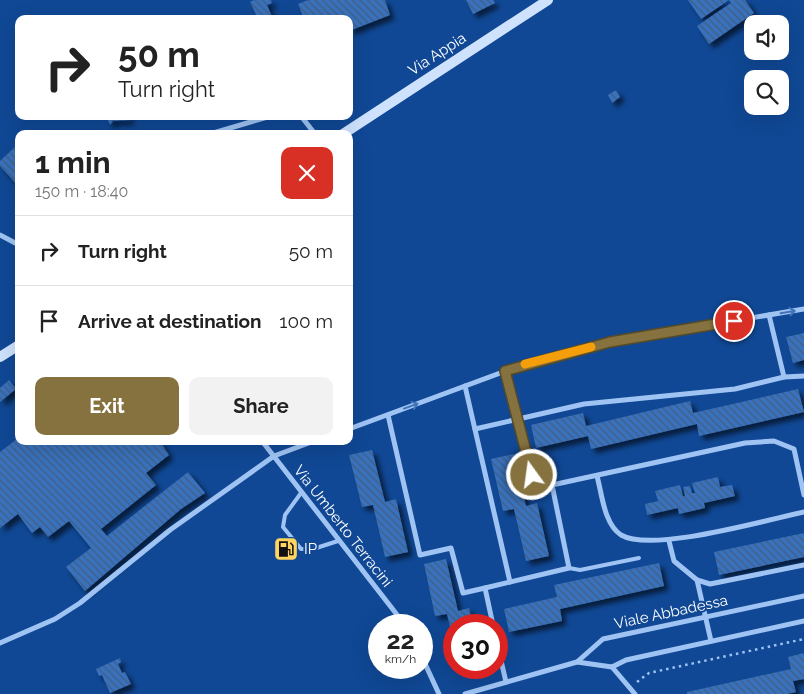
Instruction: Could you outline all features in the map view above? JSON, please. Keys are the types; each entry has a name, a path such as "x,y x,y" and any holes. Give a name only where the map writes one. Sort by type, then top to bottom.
{"main road":[{"name":"Via Appia","path":"349,130 548,0"},
{"path":"0,357 15,348"}],"street":[{"path":"224,130 257,120"},
{"path":"0,235 15,243"},
{"path":"353,428 505,371 610,342 804,309"},
{"path":"769,315 784,377"},
{"path":"505,371 532,475 552,485 744,443 774,441 794,449 804,494"},
{"path":"475,429 584,404 735,388 784,377 804,376"},
{"path":"465,386 510,582"},
{"path":"388,415 420,555 451,548 463,593 569,568 552,485"},
{"name":"Via Umberto Terracini","path":"265,445 396,614"},
{"path":"0,643 64,614 170,530 274,456 303,445"},
{"path":"597,476 608,518 620,534 641,541 669,541 804,512"},
{"path":"669,541 674,560 697,580 710,584 804,564"},
{"path":"697,580 711,641"},
{"path":"485,588 491,614"},
{"name":"Viale Abbadessa","path":"465,694 577,662 603,639 804,596"},
{"path":"577,662 612,667 626,660 804,621"},
{"path":"612,667 634,694"},
{"path":"432,679 439,694"}],"lane":[{"path":"301,493 287,511 282,522 283,527 301,549 313,549 338,541"},
{"path":"569,568 580,570 639,558"}],"path":[{"path":"629,687 649,673 804,639"}],"building":[{"path":"254,0 271,0 272,3 267,5 271,15 256,15 250,2"},
{"path":"308,0 385,0 390,15 353,29 353,15 302,15 298,4"},
{"path":"466,0 493,0 495,3 473,14"},
{"path":"688,0 729,0 701,19"},
{"path":"729,0 745,0 754,13 744,15 744,20 709,44 697,26 731,3"},
{"path":"616,90 620,97 612,103 608,95"},
{"path":"108,120 130,120 113,121 110,125"},
{"path":"15,147 15,183 0,166 0,161"},
{"path":"804,333 804,360 793,363 786,337"},
{"path":"9,380 15,390 0,402 0,388"},
{"path":"798,389 804,412 699,436 697,424 591,449 588,436 536,448 531,425 583,413 586,426 690,401 693,413"},
{"path":"15,441 15,445 163,445 169,455 146,473 156,485 101,529 107,536 188,472 205,493 181,509 85,591 66,567 91,548 69,521 48,537 40,527 32,533 18,514 0,528 0,452"},
{"path":"372,450 385,502 396,499 408,552 385,557 373,505 362,507 349,455"},
{"path":"514,454 526,506 537,503 549,556 526,561 514,509 503,511 491,459"},
{"path":"718,477 720,487 732,485 735,496 704,503 705,508 679,514 678,508 647,515 645,504 658,501 655,491 680,485 683,496 685,496 683,487 690,486 692,493 695,493 692,483"},
{"path":"804,533 804,557 719,575 714,552"},
{"path":"446,559 458,611 469,608 470,614 443,614 435,616 424,564"},
{"path":"659,563 664,586 560,609 562,621 509,632 508,614 505,614 504,609 557,597 554,585"},
{"path":"804,653 804,679 793,681 796,692 787,694 687,694 687,692 791,669 788,657"},
{"path":"120,658 121,662 118,664 122,673 125,672 131,684 110,693 102,675 99,676 96,669"}],"slow traffic":[{"path":"525,364 591,347"}],"place":[{"name":"IP","path":"286,549"}],"route":[{"path":"532,475 505,371 610,342 734,321"}]}
